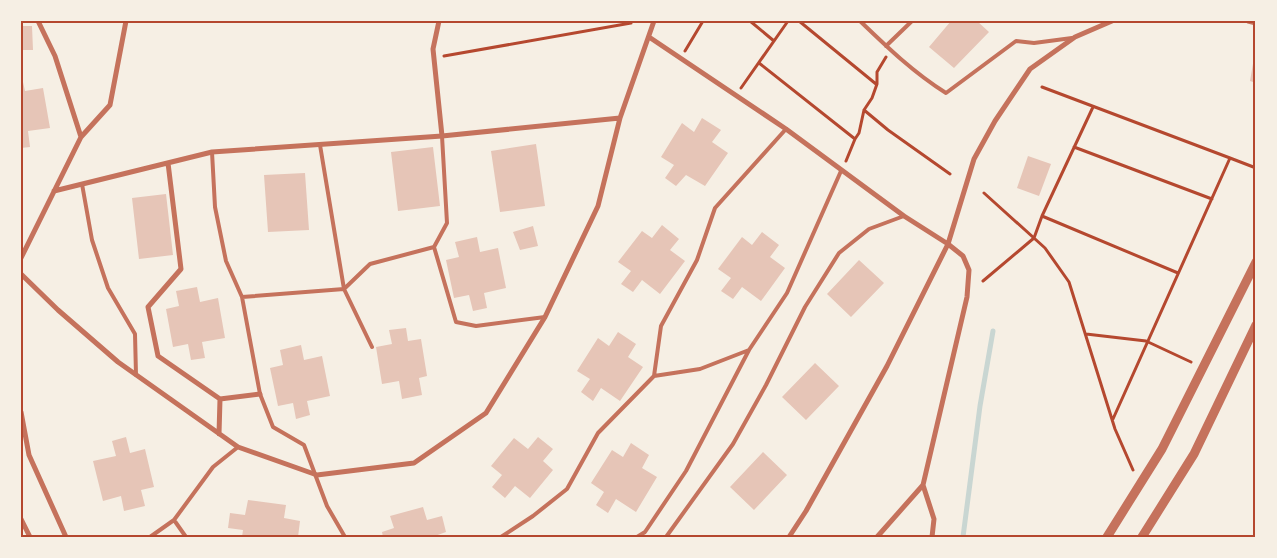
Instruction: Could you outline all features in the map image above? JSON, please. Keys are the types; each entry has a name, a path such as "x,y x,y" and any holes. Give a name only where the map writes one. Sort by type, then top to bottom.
{"street":[{"path":"38,21 55,56 80,137"},
{"path":"21,258 80,137 110,105 126,21"},
{"path":"439,21 433,48 442,136"},
{"path":"21,274 118,362 238,447 316,475 414,463 486,412 545,317 598,206 620,118 654,21"},
{"path":"789,537 806,511 883,374 948,244 974,159 995,121 1030,69 1074,38 1112,21"},
{"path":"1248,21 1256,23"},
{"path":"650,36 786,129 904,216 948,244 963,256 970,270 967,297 923,485 878,537"},
{"path":"54,191 212,152 442,136 620,118"},
{"path":"168,162 181,269 148,307 158,356 220,399 260,394"},
{"path":"1107,537 1162,449 1256,262"},
{"path":"1142,537 1194,454 1256,325"},
{"path":"219,434 220,399"},
{"path":"21,412 29,455 66,537"},
{"path":"923,485 934,519 932,537"},
{"path":"21,519 30,537"}],"lane":[{"path":"860,21 930,83 946,93 1016,41 1034,43 1074,38"},
{"path":"886,46 912,21"},
{"path":"502,537 568,489 598,433 654,376 661,326 696,260 715,208 786,129"},
{"path":"442,136 447,223 434,247 456,322 476,326 545,317"},
{"path":"320,145 344,288 372,347"},
{"path":"212,152 215,207 226,261 242,297 260,394 273,426 304,445 327,506 345,537"},
{"path":"637,537 644,532 686,471 749,350 787,293 841,171"},
{"path":"82,184 92,240 108,288 135,334 136,375"},
{"path":"666,537 733,444 766,385 805,307 839,253 869,229 904,216"},
{"path":"242,297 344,288 370,264 434,247"},
{"path":"654,376 700,369 749,350"},
{"path":"150,537 174,520 213,467 238,447"},
{"path":"174,520 186,537"}],"path":[{"path":"685,51 703,21"},
{"path":"750,21 774,41"},
{"path":"741,88 788,21"},
{"path":"800,21 877,84"},
{"path":"434,58 631,24"},
{"path":"845,162 859,133 864,110 872,98 877,84 877,72 886,56"},
{"path":"759,63 855,139"},
{"path":"1042,87 1256,168"},
{"path":"983,281 1034,238 1042,216 1093,107"},
{"path":"864,110 888,130 950,174"},
{"path":"1074,147 1212,199"},
{"path":"1112,419 1230,158"},
{"path":"984,193 1045,248 1069,282 1112,419 1133,470"},
{"path":"1042,216 1178,273"},
{"path":"1086,334 1146,341 1191,362"}],"building":[{"path":"951,21 977,21 989,32 954,68 929,47"},
{"path":"21,26 32,26 33,50 21,50"},
{"path":"1256,52 1256,83 1250,81"},
{"path":"21,73 25,91 43,88 50,128 28,131 30,147 21,148"},
{"path":"702,118 721,130 712,142 728,153 705,186 686,175 676,186 665,178 674,165 661,157 682,123 694,132"},
{"path":"536,144 545,206 500,212 491,151"},
{"path":"433,147 440,206 398,211 391,152"},
{"path":"1028,156 1051,164 1039,196 1017,188"},
{"path":"305,173 309,230 268,232 264,175"},
{"path":"166,194 173,255 139,259 132,198"},
{"path":"662,225 679,239 670,250 685,261 660,294 642,280 633,292 621,284 631,271 618,262 642,231 652,238"},
{"path":"533,226 538,246 520,250 513,232"},
{"path":"762,232 779,245 770,257 785,268 761,301 742,287 733,299 721,291 731,278 718,269 742,237 752,245"},
{"path":"477,237 480,252 498,248 506,288 484,293 487,308 473,311 469,295 454,298 446,260 459,257 455,242"},
{"path":"859,260 884,283 851,317 827,294"},
{"path":"197,287 200,302 218,298 225,338 202,342 205,358 191,360 188,344 173,347 166,309 179,306 176,291"},
{"path":"406,328 408,341 421,339 427,376 419,378 422,395 402,399 399,381 382,384 376,347 392,344 389,330"},
{"path":"618,332 636,344 628,357 643,367 620,401 601,388 593,401 581,392 590,379 577,371 598,338 609,346"},
{"path":"301,345 304,360 322,356 330,396 307,401 310,415 296,419 293,403 278,406 270,368 283,365 280,350"},
{"path":"815,363 839,386 806,420 782,397"},
{"path":"126,437 130,453 145,449 154,487 141,490 145,506 124,511 121,496 103,501 93,461 116,456 112,441"},
{"path":"538,437 553,449 543,461 553,470 530,498 515,486 505,498 492,487 502,475 491,466 514,438 528,449"},
{"path":"631,443 649,455 642,468 657,477 636,512 616,499 608,513 596,505 604,492 591,483 612,450 623,457"},
{"path":"763,452 787,475 754,510 730,487"},
{"path":"248,500 286,505 284,518 300,521 298,537 242,537 243,530 228,528 230,513 245,515"},
{"path":"423,507 427,520 442,516 446,532 432,537 383,537 382,532 394,528 390,516"}],"waterway":[{"path":"963,537 980,406 993,331"}]}
